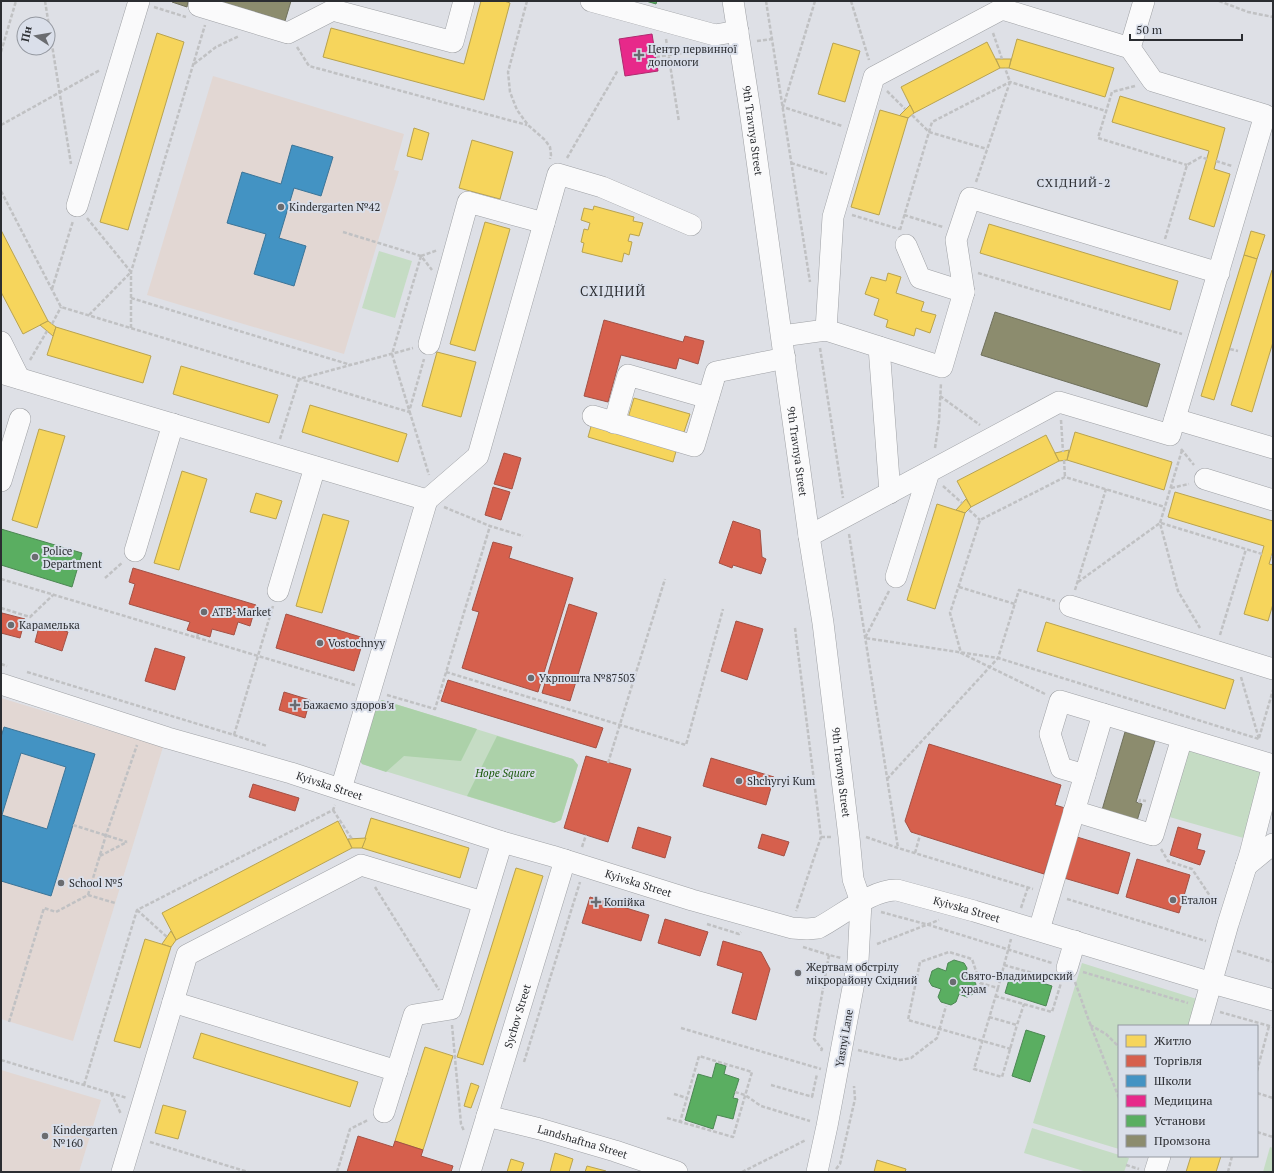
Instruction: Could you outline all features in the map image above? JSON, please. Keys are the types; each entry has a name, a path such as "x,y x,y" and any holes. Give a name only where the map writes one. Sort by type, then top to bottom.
{"street":[{"path":"205,5 288,33 334,5 453,42 464,1"},
{"path":"591,1 714,35 738,32"},
{"name":"9th Travnya Street","path":"733,1 782,336 809,536 823,623 853,879 861,902"},
{"path":"1130,48 1144,1"},
{"path":"78,206 137,2"},
{"path":"822,331 833,217 874,77 1002,9 1130,48 1153,81 1266,115 1199,340 1175,435"},
{"path":"341,789 427,500 478,456 558,174 602,186 691,225"},
{"path":"782,336 822,331 942,367 964,292 956,240 970,198 1219,273"},
{"path":"429,344 468,202 544,223"},
{"path":"906,245 920,278 964,292"},
{"path":"1,342 10,375 427,500"},
{"path":"879,347 890,493"},
{"path":"593,416 694,446 716,372 785,358"},
{"path":"614,422 628,375 708,398"},
{"path":"809,536 1059,402 1175,435 1273,448"},
{"path":"1,481 20,419"},
{"path":"135,551 173,424"},
{"path":"278,591 315,467"},
{"path":"896,577 929,472"},
{"path":"1205,479 1273,500"},
{"path":"1070,606 1273,669"},
{"name":"Kyivska Street","path":"1,684 142,730 341,789 502,842 692,900 792,928 818,928 861,902 888,889 897,890 1016,923 1212,983 1273,1000"},
{"path":"1085,775 1061,768 1050,734 1060,701 1273,765 1246,866 1202,1017"},
{"path":"1038,930 1103,714"},
{"path":"1074,811 1154,834 1182,738"},
{"path":"384,1112 414,1015 451,1009 502,842"},
{"path":"1246,866 1273,844"},
{"name":"Sychov Street","path":"470,1172 565,860"},
{"path":"122,1172 187,955 361,865 483,902"},
{"name":"Yasnyi Lane","path":"817,1172 826,1130 822,1100 828,1071 858,961 861,902"},
{"path":"1063,974 1075,941"},
{"path":"173,1002 397,1071"},
{"name":"Landshaftna Street","path":"487,1116 540,1129 615,1151 677,1172"},
{"path":"1155,1172 1160,1157"}],"path":[{"path":"1,52 16,1"},
{"path":"45,1 72,168"},
{"path":"288,33 309,66 528,126 517,110 510,92 508,72 527,1"},
{"path":"766,1 810,286"},
{"path":"783,107 815,1"},
{"path":"851,1 874,77"},
{"path":"1219,1 1248,12 1273,17"},
{"path":"131,328 131,272 193,64 205,5"},
{"path":"987,17 1002,59"},
{"path":"663,21 679,122"},
{"path":"193,64 216,47 242,34"},
{"path":"1,125 122,58"},
{"path":"970,198 1010,82 1005,68"},
{"path":"558,174 618,70"},
{"path":"1153,81 1112,92 1098,138 1187,165"},
{"path":"835,210 900,229 932,122 1010,82 1106,111"},
{"path":"783,107 858,132"},
{"path":"912,115 929,132 987,149"},
{"path":"1160,255 1187,165 1201,157 1207,159"},
{"path":"792,163 844,179"},
{"path":"1,191 61,307 409,412"},
{"path":"78,206 131,272"},
{"path":"52,290 78,206"},
{"path":"904,215 958,232"},
{"path":"343,232 421,256 392,354 429,478"},
{"path":"960,268 1199,340"},
{"path":"89,316 131,272"},
{"path":"131,298 351,365"},
{"path":"52,324 61,307"},
{"path":"10,375 47,331"},
{"path":"822,331 846,517 898,848"},
{"path":"298,379 429,344"},
{"path":"409,412 429,344"},
{"path":"1230,349 1238,351"},
{"path":"942,367 936,446 929,472 962,504"},
{"path":"276,455 298,379"},
{"path":"940,395 994,437"},
{"path":"1059,402 1063,452"},
{"path":"1175,435 1205,479"},
{"path":"1175,435 1165,507 1160,523 1178,591 1215,651"},
{"path":"1064,460 1065,477"},
{"path":"1060,701 961,653 950,613 980,520 1065,477 1165,507"},
{"path":"887,779 998,658 1019,590 1070,606 1106,489"},
{"path":"427,500 490,526 523,536"},
{"path":"969,510 980,520"},
{"path":"1077,582 1160,523"},
{"path":"1160,523 1262,554"},
{"path":"1,579 435,709 490,526"},
{"path":"1215,651 1246,549"},
{"path":"105,578 135,551"},
{"path":"865,638 896,577"},
{"path":"608,763 666,579"},
{"path":"959,587 1015,604"},
{"path":"234,735 278,591"},
{"path":"1,608 30,617 53,595"},
{"path":"446,672 686,745 723,608"},
{"path":"792,928 821,837 795,628"},
{"path":"197,638 198,634"},
{"path":"865,638 998,658 1259,739"},
{"path":"1235,657 1259,739"},
{"path":"1259,739 1273,690"},
{"path":"88,895 148,708"},
{"path":"84,1085 137,910 332,810 352,839"},
{"path":"73,825 127,842 100,856"},
{"path":"582,848 586,835"},
{"path":"915,853 920,835"},
{"path":"1168,862 1192,869 1228,924"},
{"path":"361,865 451,1009 461,1124"},
{"path":"522,1067 579,884"},
{"path":"1024,1004 1002,1077 974,1069 1016,923 1028,887"},
{"path":"9,1022 44,908 56,912 88,895 115,903"},
{"path":"137,910 167,937"},
{"path":"881,912 1008,950 1063,974 1202,1017 1273,1027"},
{"path":"876,944 926,925"},
{"path":"998,988 980,983 972,959 949,952 920,962 908,1020 1010,1049"},
{"path":"820,1056 822,1049 814,1039 828,955 858,961"},
{"path":"1004,965 1063,974"},
{"path":"995,996 1052,1012 1063,974"},
{"path":"1063,974 1090,1025 1118,1095"},
{"path":"858,1050 900,1060 911,1058 937,1038 946,1006"},
{"path":"989,1017 1017,1025"},
{"path":"1090,1025 1106,1034 1118,1046"},
{"path":"1258,1067 1269,1026"},
{"path":"681,1028 828,1071"},
{"path":"667,1118 680,1122 733,1137 752,1072 699,1056 680,1122"},
{"path":"1,1060 143,1103"},
{"path":"819,1062 828,1071"},
{"path":"771,1085 822,1100 828,1071"},
{"path":"735,1092 745,1095 761,1106 826,1130"},
{"path":"1258,1093 1273,1098"},
{"path":"674,1094 687,1098"},
{"path":"337,1172 350,1129"},
{"path":"742,1172 826,1130"},
{"path":"1258,1132 1273,1136"},
{"path":"133,1136 248,1172"},
{"path":"1228,1172 1232,1157"}],"shaded area":[{"name":"Kindergarten №42","path":"213,76 404,134 394,170 399,171 344,354 147,295"},
{"name":"School №5","path":"1,698 163,747 73,1041 1,1019"},
{"name":"Kindergarten №160","path":"1,1070 101,1100 79,1172 1,1172"}],"green space":[{"path":"379,251 412,261 395,318 362,308"},
{"name":"Hope Square","path":"382,700 573,759 578,765 561,820 554,823 362,764"},
{"path":"382,700 477,729 461,761 404,756 386,772 362,764 358,758 375,704"},
{"path":"497,736 573,759 578,765 561,820 554,823 467,796"},
{"path":"1185,749 1266,772 1247,839 1166,816"},
{"path":"1082,963 1203,1001 1195,1025 1118,1025 1118,1149 1033,1123"},
{"path":"1032,1128 1118,1155 1118,1157 1129,1158 1124,1172 1087,1172 1024,1153"},
{"path":"1270,1147 1273,1148 1273,1172 1263,1172"}],"building: Житло":[{"path":"481,1 504,1 510,3 484,100 323,57 331,28 464,64"},
{"path":"157,33 184,42 128,230 100,222"},
{"path":"1017,39 1114,68 1105,97 1009,68"},
{"path":"987,42 1000,68 914,113 901,87"},
{"path":"833,43 860,51 845,102 818,94"},
{"path":"996,59 1011,59 1009,68 1000,68"},
{"path":"1120,96 1225,128 1214,169 1230,174 1214,227 1189,219 1209,151 1112,122"},
{"path":"910,105 914,113 908,118 899,116"},
{"path":"880,110 908,118 879,215 851,207"},
{"path":"414,128 429,133 422,160 407,156"},
{"path":"472,140 513,152 500,199 459,188"},
{"path":"594,206 634,217 633,221 643,223 639,236 630,234 628,241 632,242 629,255 624,253 622,262 582,252 584,243 581,242 584,229 588,230 590,223 581,220 584,208 593,210"},
{"path":"485,222 510,229 475,351 450,344"},
{"path":"989,224 1178,281 1170,310 980,253"},
{"path":"1,230 48,321 23,334 1,292"},
{"path":"1251,231 1265,235 1257,259 1244,255"},
{"path":"1244,255 1257,259 1214,400 1201,396"},
{"path":"1272,270 1273,342 1252,412 1231,405"},
{"path":"888,273 901,277 896,293 924,302 921,311 936,315 930,333 916,328 914,336 886,327 888,320 874,315 879,299 865,294 871,277 886,281"},
{"path":"48,321 56,327 53,336 40,325"},
{"path":"56,327 151,356 143,383 47,355"},
{"path":"437,352 476,362 461,417 422,406"},
{"path":"181,366 278,395 269,423 173,394"},
{"path":"634,398 690,414 683,435 628,418"},
{"path":"310,405 407,434 398,462 302,432"},
{"path":"592,423 677,448 673,462 588,437"},
{"path":"39,429 65,436 37,528 12,520"},
{"path":"1075,432 1172,462 1164,490 1067,460"},
{"path":"1046,435 1059,461 971,507 957,481"},
{"path":"1069,450 1067,460 1059,461 1055,453"},
{"path":"182,471 207,479 179,570 154,563"},
{"path":"1175,492 1273,521 1273,551 1269,564 1273,565 1273,604 1268,621 1244,614 1264,546 1168,517"},
{"path":"256,493 282,501 276,519 250,512"},
{"path":"966,499 971,507 965,513 956,510"},
{"path":"937,504 965,513 935,609 907,600"},
{"path":"323,514 349,521 322,613 296,606"},
{"path":"1046,622 1234,680 1225,709 1037,651"},
{"path":"371,818 469,848 460,878 362,848"},
{"path":"338,821 352,848 176,940 162,913"},
{"path":"366,838 362,848 352,848 348,839"},
{"path":"516,868 543,876 483,1065 457,1057"},
{"path":"171,931 176,940 171,947 162,944"},
{"path":"145,939 171,947 140,1048 114,1041"},
{"path":"201,1033 358,1082 350,1107 193,1058"},
{"path":"425,1047 453,1056 423,1150 395,1141"},
{"path":"471,1083 479,1086 471,1108 464,1106"},
{"path":"163,1105 186,1111 178,1139 155,1133"},
{"path":"555,1153 573,1159 569,1172 550,1172"},
{"path":"1191,1157 1221,1157 1216,1172 1186,1172"},
{"path":"511,1159 524,1163 521,1172 507,1172"},
{"path":"877,1160 906,1169 905,1172 874,1172"},
{"path":"587,1166 606,1171 585,1172"}],"building: Торгівля":[{"path":"604,320 683,342 685,336 704,341 698,364 679,358 676,369 621,355 608,402 584,396"},
{"path":"504,453 521,458 512,489 494,484"},
{"path":"493,487 510,492 501,520 485,515"},
{"path":"733,521 760,530 762,557 766,559 761,574 733,565 732,568 719,563"},
{"path":"493,542 512,547 509,558 573,578 538,692 462,668 479,612 472,610"},
{"path":"133,568 256,605 250,626 238,622 234,635 212,629 210,637 187,630 190,622 129,604 135,584 129,582"},
{"path":"569,604 597,613 570,701 542,693"},
{"path":"2,613 25,619 20,638 1,633"},
{"path":"286,614 364,638 354,671 276,648"},
{"path":"736,621 763,629 747,680 721,671"},
{"path":"40,623 68,632 62,651 35,642"},
{"path":"155,648 185,657 175,690 145,681"},
{"path":"448,680 603,728 596,748 441,701"},
{"path":"284,692 310,700 305,718 279,710"},
{"path":"929,744 1061,785 1055,805 1065,808 1044,874 911,832 905,821"},
{"path":"586,756 631,769 608,842 564,828"},
{"path":"711,758 774,777 766,805 703,786"},
{"path":"253,784 299,798 295,811 249,797"},
{"path":"638,827 671,837 665,858 632,848"},
{"path":"1178,827 1201,834 1197,849 1205,851 1200,865 1170,855"},
{"path":"762,834 789,842 784,856 758,848"},
{"path":"1077,837 1130,853 1118,894 1064,878"},
{"path":"1137,859 1190,875 1179,913 1126,897"},
{"path":"590,897 649,915 641,941 582,923"},
{"path":"665,919 708,932 700,956 658,943"},
{"path":"723,941 761,952 770,969 756,1020 732,1013 743,973 717,965"},
{"path":"358,1136 393,1147 395,1141 423,1150 421,1156 453,1166 451,1172 347,1172"}],"building: Школи":[{"path":"292,145 333,157 321,196 294,188 279,238 306,246 294,286 254,274 266,234 227,223 242,172 281,184"},
{"path":"4,727 95,754 51,896 1,881 1,737","holes":["21,753 66,767 47,829 2,815"]}],"building: Медицина":[{"path":"652,34 658,71 625,76 619,39"}],"building: Установи":[{"path":"646,1 657,1 656,4"},
{"path":"1,529 82,553 72,587 1,565"},
{"name":"Свято-Владимирский храм","path":"954,960 964,963 967,968 965,976 973,979 976,984 973,994 967,997 959,994 956,1002 951,1005 941,1002 938,997 941,989 932,986 929,981 932,971 938,968 946,971 948,963"},
{"path":"1011,973 1052,986 1046,1006 1005,993"},
{"path":"1026,1030 1045,1036 1030,1082 1012,1076"},
{"path":"716,1063 726,1066 724,1074 739,1079 733,1098 738,1099 733,1119 717,1115 713,1129 685,1120 698,1074 712,1078"}],"building: Промзона":[{"path":"188,1 187,7 172,2"},
{"path":"218,1 291,1 285,21"},
{"path":"995,312 1160,364 1147,407 981,355"},
{"path":"1125,732 1155,741 1136,802 1142,804 1137,821 1102,810"}],"place":[{"name":"Центр первинної допомоги","path":"639,55"},
{"name":"Kindergarten №42","path":"281,207"},
{"name":"Police Department","path":"35,557"},
{"name":"ATB-Market","path":"204,612"},
{"name":"Карамелька","path":"11,625"},
{"name":"Vostochnyy","path":"320,643"},
{"name":"Укрпошта №87503","path":"531,678"},
{"name":"Бажаємо здоров'я","path":"295,705"},
{"name":"Shchyryi Kum","path":"739,781"},
{"name":"School №5","path":"61,883"},
{"name":"Еталон","path":"1173,900"},
{"name":"Копійка","path":"596,902"},
{"name":"Жертвам обстрілу мікрорайону Східний","path":"798,973"},
{"name":"Свято-Владимирский храм","path":"953,982"},
{"name":"Kindergarten №160","path":"45,1136"}],"district":[{"name":"СХІДНИЙ-2","path":"1074,182"},
{"name":"СХІДНИЙ","path":"613,291"}]}
